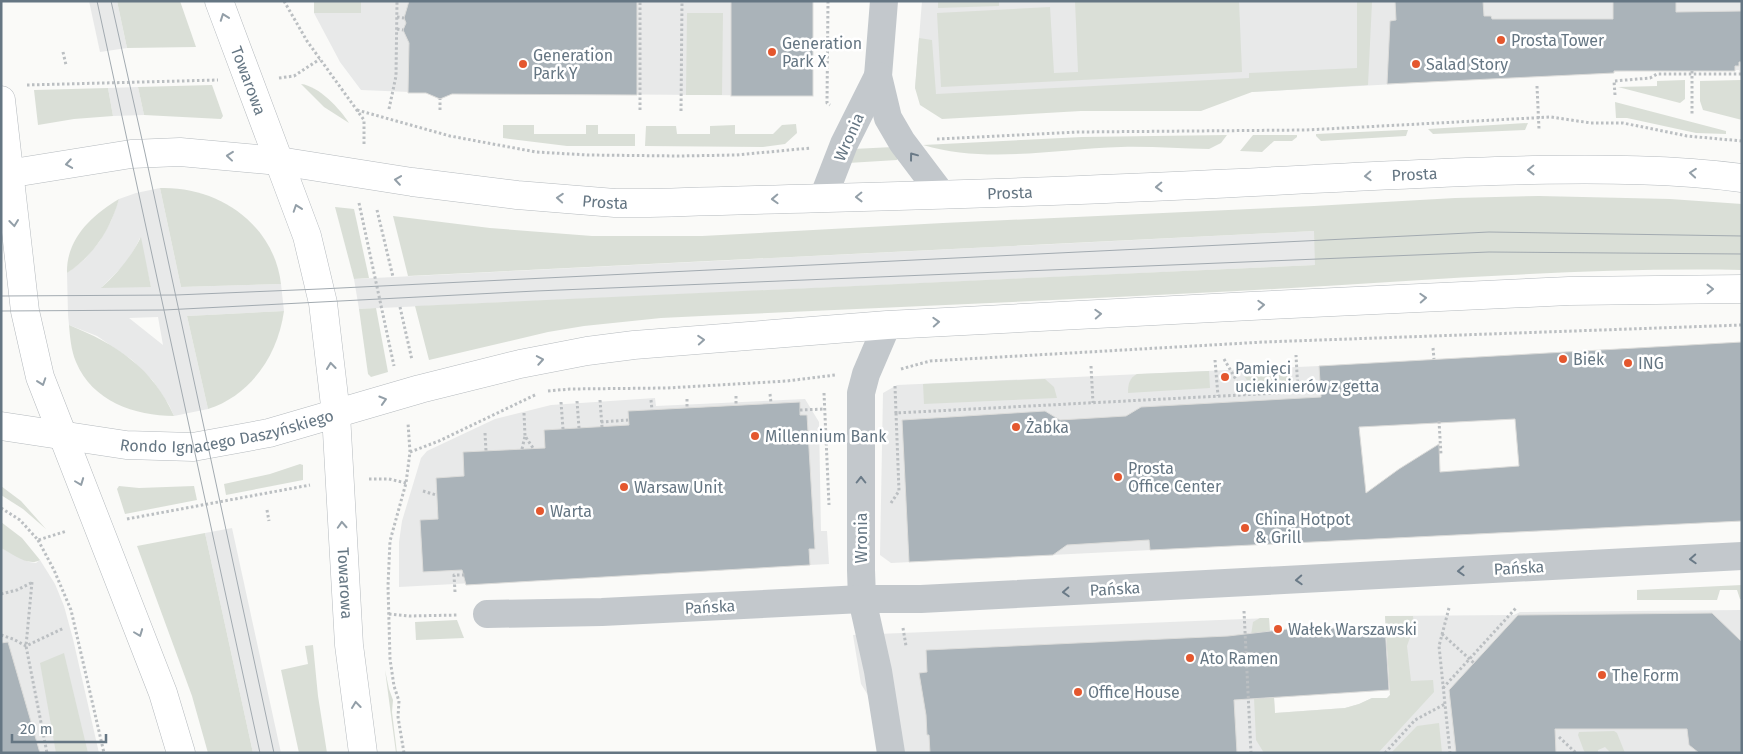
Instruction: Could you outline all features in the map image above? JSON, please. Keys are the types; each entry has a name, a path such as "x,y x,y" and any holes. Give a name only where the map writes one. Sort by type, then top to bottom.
{"main road":[{"name":"Towarowa","path":"218,1 279,161"},
{"path":"1,100 5,175 24,311 40,377 163,693 181,753"},
{"path":"5,175 145,153 180,152 279,161"},
{"name":"Prosta","path":"279,161 412,182 517,195 649,203 1208,185 1455,171 1606,169 1682,172 1742,178"},
{"name":"Rondo Ignacego Daszyńskiego","path":"63,436 126,445 193,447 269,433 336,414 329,347 320,289 307,236 279,161"},
{"path":"336,414 420,389 520,364 587,351 634,345 887,325 1251,306 1559,292 1742,289"},
{"name":"Towarowa","path":"336,414 349,645 357,715 364,753"},
{"path":"1,426 63,436"}],"street":[{"name":"Wronia","path":"884,1 878,76 888,118 942,195"},
{"name":"Wronia","path":"823,198 844,144 878,76"},
{"name":"Wronia","path":"887,325 866,374 861,393 862,599 878,671 891,753"},
{"name":"Pańska","path":"487,614 602,612 862,599 921,600 1742,556"}],"path":[{"path":"284,1 320,59 364,120 365,135"},
{"path":"389,109 396,76 397,1"},
{"path":"640,1 640,110"},
{"path":"681,111 682,1"},
{"path":"828,1 827,103 833,107"},
{"path":"397,17 404,18"},
{"path":"397,29 403,30"},
{"path":"63,52 66,65"},
{"path":"290,78 300,74 320,59"},
{"path":"1692,72 1692,114"},
{"path":"1616,95 1614,81 1650,78 1657,74 1692,72 1742,74"},
{"path":"34,85 213,80"},
{"path":"1537,86 1539,129"},
{"path":"440,99 440,110"},
{"path":"357,110 450,136 536,152 588,155 679,156 736,155 816,148"},
{"path":"933,139 1079,132 1306,130 1550,117 1590,123 1622,123 1687,136 1742,141"},
{"path":"358,207 395,372"},
{"path":"377,210 393,277"},
{"path":"400,307 414,368"},
{"path":"899,369 930,361 1254,342 1742,325"},
{"path":"1433,348 1434,359"},
{"path":"896,413 1298,392 1296,355"},
{"path":"1224,359 1245,395"},
{"path":"1215,360 1218,397"},
{"path":"1092,366 1093,403"},
{"path":"410,452 533,395 547,392 570,389 667,388 786,381 843,374"},
{"path":"824,393 829,514"},
{"path":"770,394 770,403"},
{"path":"888,508 900,490 896,394"},
{"path":"736,396 736,405"},
{"path":"687,399 687,408"},
{"path":"600,400 602,427"},
{"path":"651,400 652,410"},
{"path":"577,401 579,428"},
{"path":"561,402 563,429"},
{"path":"800,410 825,409"},
{"path":"522,449 525,436 524,413"},
{"path":"404,753 398,717 399,701 394,686 390,658 388,586 390,541 406,483 410,452 408,420"},
{"path":"601,422 628,420"},
{"path":"1438,421 1441,455"},
{"path":"485,433 486,451"},
{"path":"525,436 533,448"},
{"path":"372,479 389,479 406,483"},
{"path":"124,520 308,485"},
{"path":"423,491 436,495"},
{"path":"1,508 20,520 38,540 54,570 71,610 104,753"},
{"path":"267,510 269,521"},
{"path":"38,540 53,534"},
{"path":"454,592 454,575 466,575"},
{"path":"1,594 17,590 32,582 26,646 47,753"},
{"path":"1449,608 1439,646 1450,753"},
{"path":"1443,688 1516,608"},
{"path":"1244,610 1250,753"},
{"path":"389,614 410,616 487,614"},
{"path":"26,646 64,628"},
{"path":"1442,634 1474,663"},
{"path":"1,635 26,646"},
{"path":"1385,753 1415,720 1445,704"},
{"path":"1559,737 1576,753"}],"shaded area":[{"path":"89,1 117,1 127,48 100,52"},
{"path":"117,1 180,1 196,47 127,48"},
{"path":"314,1 813,1 813,96 447,93 445,97 440,99 436,98 434,93 361,90 340,62 314,13"},
{"path":"314,1 361,1 361,13 314,13"},
{"path":"922,1 1742,1 1742,82 1739,70 1627,71 931,108 915,88"},
{"path":"938,1 999,1 999,6 938,8"},
{"path":"1075,1 1239,1 1242,72 941,87 937,13 1050,7 1054,73 1078,72"},
{"path":"1357,1 1375,1 1372,2 1368,85 1252,92 1201,111 1081,111 942,119 920,105 915,88 919,38 932,40 936,94 1249,78 1249,73 1357,68"},
{"path":"687,13 723,13 722,95 686,95"},
{"path":"1685,80 1685,99 1680,103 1618,87 1657,86 1657,81"},
{"path":"1741,80 1742,120 1703,110 1700,101 1700,81"},
{"path":"301,84 315,89 322,94 335,105 349,123 324,107"},
{"path":"212,85 223,116 221,119 144,115 138,87"},
{"path":"138,87 144,115 113,116 108,88"},
{"path":"108,88 113,116 74,119 38,125 34,90"},
{"path":"1615,102 1726,131 1726,134 1696,133 1627,118 1616,118"},
{"path":"1528,123 1525,130 1433,134 1428,129"},
{"path":"796,124 797,133 785,144 763,147 645,146 646,126 676,126 677,134 710,134 710,126 735,125 735,134 773,134 782,125"},
{"path":"503,125 534,125 534,134 586,134 586,125 598,125 598,134 635,134 635,146 567,146 503,138"},
{"path":"1408,130 1406,136 1321,141 1316,136 1316,134"},
{"path":"1227,135 1221,143 1209,149 1121,147 996,155 947,151 923,145 1082,137"},
{"path":"1253,135 1297,135 1297,137 1292,141 1274,141 1262,152 1240,151"},
{"path":"893,147 898,158 897,160 848,163 853,149"},
{"path":"160,188 181,287 281,284 284,311 187,316 208,409 174,416 153,381 132,360 97,336 69,325 67,273 85,259 99,242 111,221 119,199","holes":["140,238 151,287 102,287 125,264","158,317 163,345 129,318"]},
{"path":"160,188 182,189 202,194 222,202 240,213 255,227 267,243 276,263 281,284 181,287"},
{"path":"1539,196 1670,199 1742,204 1742,270 1552,273 1165,295 661,318 584,326 548,332 429,360 415,306 1315,265 1314,231 408,276 393,216 490,228 592,236 702,236 1455,198"},
{"path":"119,199 111,221 100,241 77,266 67,273 71,249 82,229 90,220"},
{"path":"335,207 354,209 369,278 354,279"},
{"path":"1742,228 1316,265 359,309 354,279 1314,231"},
{"path":"141,237 151,287 101,288 124,264"},
{"path":"376,308 388,372 371,377 368,374 359,309"},
{"path":"284,311 276,343 260,371 237,394 223,403 208,409 187,316"},
{"path":"69,325 117,349 144,371 165,399 174,416 144,413 116,404 93,387 83,376 76,362"},
{"name":"Prosta Office Center","path":"1319,366 1333,541 891,563 880,555 883,393 897,385"},
{"path":"1291,367 1292,385 1251,387 1240,369"},
{"path":"1209,371 1210,388 1128,393 1130,382 1137,374"},
{"path":"1045,379 1054,387 1057,398 924,404 923,384"},
{"name":"Warsaw Unit","path":"655,398 656,406 805,399 819,422 821,531 827,531 829,564 399,587 399,542 402,521 421,458 427,451 495,419 551,405"},
{"path":"300,464 303,465 303,480 226,495 224,484 270,474"},
{"path":"1,486 21,501 46,529 23,509 1,495"},
{"path":"119,486 139,488 194,486 197,500 125,514 117,489"},
{"path":"1,522 22,538 40,560 35,562 26,561 1,548"},
{"path":"232,528 281,753 253,753 205,533"},
{"path":"205,533 253,753 208,753 192,696 137,546"},
{"path":"1,548 29,562 36,563 40,560 55,584 64,606 73,639 99,753 1,753"},
{"path":"1742,585 1742,599 1740,599 1737,590 1720,590 1717,600 1637,600 1637,590"},
{"path":"1742,610 1742,753 882,753 874,705 861,684 853,635 1269,618 1275,713 1345,708 1372,698 1387,698 1390,695 1385,616 1514,615 1520,612"},
{"path":"1385,616 1413,616 1414,626 1407,646 1411,681 1433,680 1434,692 1378,753 1264,753 1256,740 1251,635 1253,622 1260,618 1269,618 1275,713 1345,708 1372,698 1387,698 1390,695"},
{"path":"457,620 464,638 416,640 415,622"},
{"path":"313,645 318,696 327,753 299,753 281,670 308,664 305,646"},
{"path":"64,653 88,753 56,753 40,663"},
{"path":"385,670 393,700 392,712 397,753 396,753"},
{"path":"1439,723 1442,753 1391,753 1417,726"},
{"path":"1614,731 1617,733 1625,753 1611,753 1605,747 1598,750 1598,753 1586,753 1578,735 1579,732"}],"building":[{"name":"Generation Park Y","path":"409,1 637,1 637,95 452,94 440,99 426,93 408,93 409,43 403,30 406,23 404,18"},
{"name":"Generation Park X","path":"731,1 813,1 813,96 731,96"},
{"name":"Prosta Tower","path":"1395,1 1483,1 1484,16 1491,16 1492,19 1613,19 1613,1 1676,1 1676,12 1742,11 1742,62 1739,62 1739,66 1735,66 1735,71 1614,71 1614,73 1387,84 1390,21 1396,20"},
{"path":"1742,342 1742,521 1150,550 1149,540 1067,545 1053,555 909,562 902,420 1045,411 1060,420 1126,416 1141,407 1321,397 1319,366","holes":["1515,419 1519,466 1440,472 1439,444 1399,469 1366,493 1359,427"]},
{"name":"Warsaw Unit","path":"800,402 800,415 807,415 815,549 809,549 810,565 466,585 462,570 423,572 420,520 438,519 436,478 464,476 463,452 545,448 544,430 629,425 628,411"},
{"name":"The Form","path":"1712,613 1742,642 1742,753 1699,753 1689,745 1687,729 1555,729 1556,753 1456,753 1449,690 1518,615"},
{"name":"Office House","path":"1385,625 1389,690 1234,700 1237,753 930,753 919,673 927,672 926,650 1228,636 1288,629 1288,631"},
{"path":"8,642 40,753 1,753 1,643"}],"tram line":[{"path":"97,1 260,753"},
{"path":"111,1 274,753"},
{"path":"1,296 176,295 320,289 1489,232 1742,236"},
{"path":"1,311 164,310 536,291 1489,252 1742,254"}],"place":[{"name":"Prosta Tower","path":"1501,40"},
{"name":"Generation Park X","path":"772,52"},
{"name":"Generation Park Y","path":"523,64"},
{"name":"Salad Story","path":"1416,64"},
{"name":"Biek","path":"1563,359"},
{"name":"ING","path":"1628,363"},
{"name":"Pamięci uciekinierów z getta","path":"1225,377"},
{"name":"Żabka","path":"1016,427"},
{"name":"Millennium Bank","path":"755,436"},
{"name":"Prosta Office Center","path":"1118,477"},
{"name":"Warsaw Unit","path":"624,487"},
{"name":"Warta","path":"540,511"},
{"name":"China Hotpot & Grill","path":"1245,528"},
{"name":"Wałek Warszawski","path":"1278,629"},
{"name":"Ato Ramen","path":"1190,658"},
{"name":"The Form","path":"1602,675"},
{"name":"Office House","path":"1078,692"}]}
